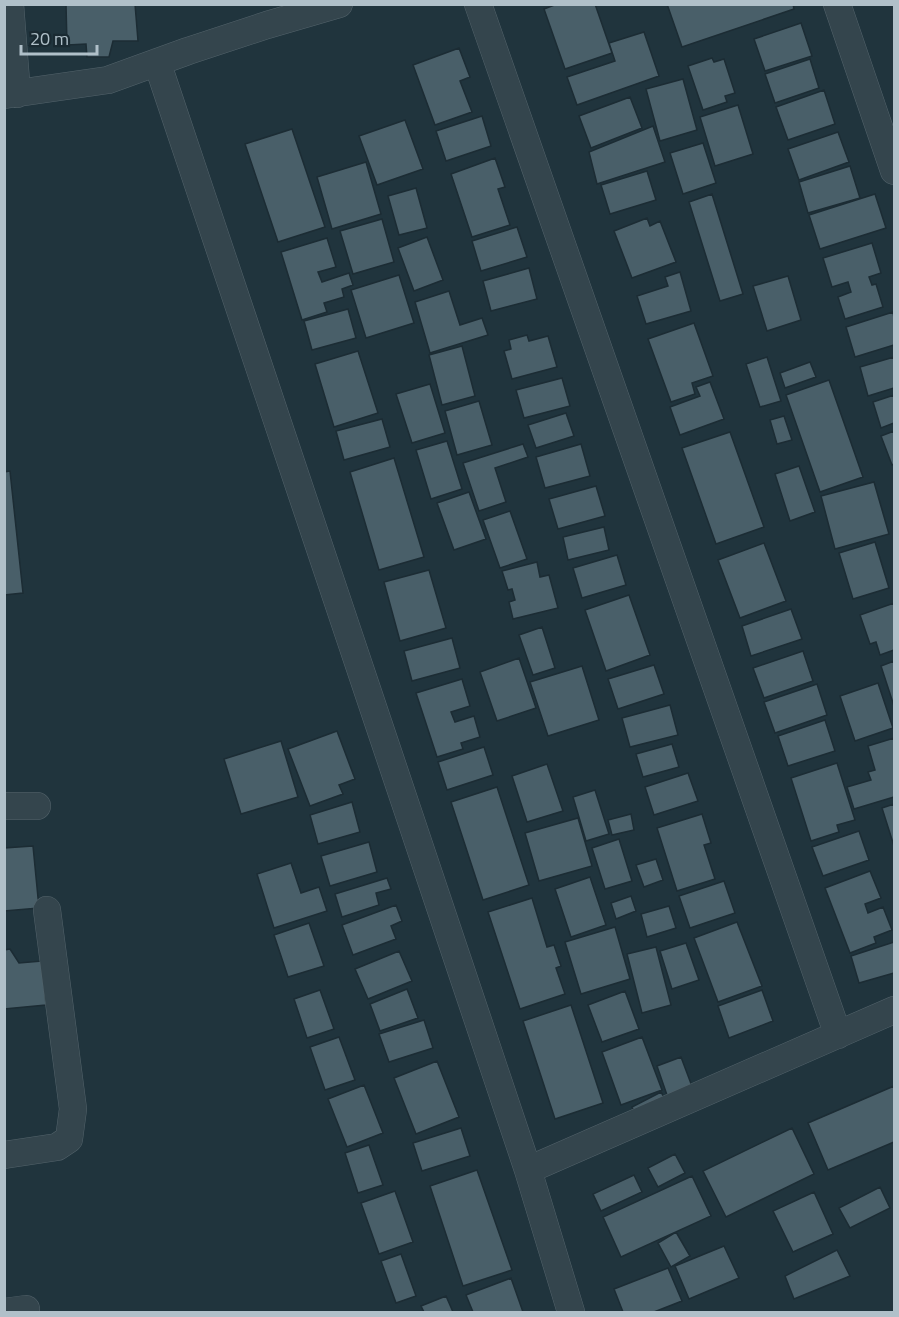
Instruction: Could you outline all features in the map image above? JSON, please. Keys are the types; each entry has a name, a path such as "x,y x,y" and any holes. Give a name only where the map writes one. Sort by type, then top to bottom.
{"street":[{"path":"10,4 11,94 108,80 157,62 266,15 339,4"},
{"path":"478,4 838,1035"},
{"path":"837,4 894,171"},
{"path":"157,62 528,1170 571,1312"},
{"path":"4,806 37,806"},
{"path":"4,1155 57,1147 69,1139 73,1109 47,910"},
{"path":"528,1170 894,1010"}],"building":[{"path":"66,4 135,4 138,41 113,41 109,57 87,57 86,44 67,45"},
{"path":"557,4 595,4 612,53 565,69 544,9"},
{"path":"667,4 793,4 794,9 682,47"},
{"path":"801,23 812,56 765,71 754,39"},
{"path":"644,32 659,76 577,105 567,77 615,61 609,43"},
{"path":"459,48 470,77 460,81 472,112 435,125 413,65"},
{"path":"712,58 714,62 724,59 735,93 725,96 727,102 703,110 688,66"},
{"path":"810,59 819,88 775,103 765,74"},
{"path":"683,79 697,130 660,141 646,89"},
{"path":"824,90 835,124 788,140 776,107"},
{"path":"630,97 642,128 591,148 579,116"},
{"path":"738,105 753,154 715,166 700,117"},
{"path":"482,116 491,146 446,161 436,131"},
{"path":"405,120 423,169 377,185 359,136"},
{"path":"653,126 665,162 597,184 589,152"},
{"path":"292,129 325,227 278,242 245,144"},
{"path":"838,132 849,162 799,180 788,149"},
{"path":"703,143 716,183 683,194 670,153"},
{"path":"495,158 505,187 498,189 510,225 472,237 451,174"},
{"path":"366,162 381,214 332,229 317,177"},
{"path":"850,166 860,198 808,213 799,182"},
{"path":"647,171 656,200 610,214 601,185"},
{"path":"416,188 427,228 399,235 388,196"},
{"path":"712,194 743,294 720,301 689,202"},
{"path":"875,194 886,228 820,249 809,215"},
{"path":"647,218 650,226 660,221 676,262 632,278 614,231"},
{"path":"382,219 394,262 353,274 340,231"},
{"path":"517,227 527,257 481,271 472,241"},
{"path":"427,237 443,280 414,291 398,248"},
{"path":"327,238 336,267 318,272 322,282 349,273 353,285 342,289 344,297 324,303 327,312 302,320 281,252"},
{"path":"872,243 881,273 869,277 872,285 876,284 883,307 845,319 838,297 851,292 848,282 832,287 823,258"},
{"path":"529,268 537,299 491,311 483,281"},
{"path":"680,272 691,311 646,324 637,296 668,286 665,277"},
{"path":"399,275 414,323 366,338 351,290"},
{"path":"788,276 801,320 767,331 753,286"},
{"path":"449,291 460,325 482,318 488,335 430,353 415,302"},
{"path":"348,309 356,338 312,350 304,321"},
{"path":"893,312 894,345 855,357 846,327"},
{"path":"694,323 713,376 692,383 695,394 671,402 648,339"},
{"path":"527,335 529,341 548,336 557,367 512,379 504,351 511,349 509,340"},
{"path":"462,346 475,396 442,405 429,355"},
{"path":"358,351 378,413 334,427 315,364"},
{"path":"767,357 781,401 760,407 746,364"},
{"path":"894,357 894,388 868,396 860,367"},
{"path":"810,362 816,377 785,388 780,373"},
{"path":"562,378 570,406 524,418 516,390"},
{"path":"829,380 863,477 820,492 786,395"},
{"path":"710,382 724,419 680,435 670,407 700,396 696,387"},
{"path":"430,384 445,433 412,443 396,394"},
{"path":"894,395 894,423 881,428 873,402"},
{"path":"479,401 492,445 457,455 445,411"},
{"path":"566,413 574,436 536,448 528,425"},
{"path":"784,416 792,440 777,444 770,420"},
{"path":"382,419 390,447 344,460 336,431"},
{"path":"894,431 894,464 892,465 881,436"},
{"path":"730,432 764,527 716,544 682,448"},
{"path":"447,441 462,489 431,499 416,450"},
{"path":"523,444 528,457 495,468 506,502 479,511 463,463"},
{"path":"581,444 590,476 545,488 536,457"},
{"path":"394,458 424,557 379,570 350,472"},
{"path":"799,466 815,512 790,521 775,474"},
{"path":"10,471 23,593 4,595 4,472"},
{"path":"874,482 889,534 835,549 821,496"},
{"path":"596,486 605,516 558,529 549,499"},
{"path":"469,492 486,539 454,550 437,503"},
{"path":"510,511 527,559 500,568 483,520"},
{"path":"604,527 609,550 568,560 563,537"},
{"path":"875,542 889,588 853,599 839,553"},
{"path":"764,543 786,601 740,618 718,560"},
{"path":"617,555 626,585 582,598 573,568"},
{"path":"537,562 540,577 549,575 558,608 513,619 509,602 515,600 512,589 508,590 502,571"},
{"path":"429,570 446,628 400,641 384,582"},
{"path":"629,595 650,655 606,671 585,610"},
{"path":"894,603 894,650 880,655 876,642 870,644 860,615"},
{"path":"791,609 802,639 751,656 742,626"},
{"path":"542,627 555,668 533,675 519,635"},
{"path":"452,638 460,668 412,681 404,651"},
{"path":"803,651 813,681 764,698 753,668"},
{"path":"519,658 536,708 497,721 480,672"},
{"path":"894,661 894,706 881,666"},
{"path":"654,665 664,694 618,709 608,679"},
{"path":"582,666 599,720 548,736 530,682"},
{"path":"462,679 470,706 451,712 455,722 474,716 480,737 461,743 463,749 437,757 416,693"},
{"path":"878,683 893,728 855,741 840,696"},
{"path":"817,684 827,715 775,733 764,702"},
{"path":"670,705 678,735 630,747 622,718"},
{"path":"825,720 835,751 788,766 778,736"},
{"path":"337,731 355,779 339,785 343,794 310,806 288,749"},
{"path":"894,738 894,797 854,809 847,787 871,780 868,772 875,770 868,746"},
{"path":"281,741 298,797 241,814 224,759"},
{"path":"672,744 679,767 643,777 636,754"},
{"path":"484,747 493,775 447,790 438,762"},
{"path":"837,763 855,820 837,825 839,832 811,841 791,778"},
{"path":"547,764 563,811 527,822 512,776"},
{"path":"688,773 698,801 654,815 645,787"},
{"path":"497,787 529,885 483,900 451,802"},
{"path":"595,790 609,834 586,841 573,797"},
{"path":"352,802 360,832 318,844 310,815"},
{"path":"894,804 894,846 882,808"},
{"path":"631,814 634,830 612,835 608,820"},
{"path":"702,814 711,843 704,845 715,879 677,891 657,828"},
{"path":"578,818 592,866 539,881 525,833"},
{"path":"859,831 869,860 823,876 812,847"},
{"path":"619,839 632,881 605,889 592,848"},
{"path":"369,842 377,872 330,886 321,856"},
{"path":"33,846 39,908 4,911 4,848"},
{"path":"656,859 663,880 644,887 636,865"},
{"path":"291,863 301,893 319,887 327,911 274,928 257,874"},
{"path":"870,871 881,898 865,904 868,913 883,907 892,930 874,937 876,943 850,953 825,888"},
{"path":"590,877 606,925 571,937 555,889"},
{"path":"387,878 391,889 376,893 379,905 342,917 335,894"},
{"path":"724,881 735,913 690,928 679,896"},
{"path":"631,896 636,911 616,919 611,903"},
{"path":"532,898 547,947 554,945 561,966 556,968 565,994 520,1009 488,912"},
{"path":"396,905 402,921 391,926 396,939 353,955 342,925"},
{"path":"669,906 676,928 647,937 641,914"},
{"path":"737,922 762,986 718,1002 694,938"},
{"path":"309,923 324,966 288,977 274,935"},
{"path":"615,927 630,979 581,994 565,942"},
{"path":"894,942 894,973 859,983 851,956"},
{"path":"686,943 699,980 672,989 660,951"},
{"path":"656,947 671,1005 642,1013 627,954"},
{"path":"10,949 19,963 42,961 46,1005 4,1009 4,950"},
{"path":"399,951 412,981 368,999 355,969"},
{"path":"407,989 418,1018 380,1031 370,1004"},
{"path":"320,990 334,1029 307,1038 294,999"},
{"path":"762,990 773,1021 729,1038 718,1006"},
{"path":"625,991 639,1029 602,1042 588,1005"},
{"path":"571,1005 603,1103 555,1119 523,1021"},
{"path":"424,1020 433,1048 389,1062 379,1034"},
{"path":"339,1037 355,1080 325,1090 310,1047"},
{"path":"642,1037 662,1090 621,1105 602,1052"},
{"path":"681,1057 693,1089 668,1098 657,1066"},
{"path":"437,1061 459,1117 416,1134 394,1078"},
{"path":"364,1085 383,1133 347,1147 328,1099"},
{"path":"894,1086 894,1142 828,1170 808,1123"},
{"path":"661,1092 668,1104 638,1120 632,1107"},
{"path":"461,1128 470,1156 422,1171 413,1143"},
{"path":"792,1128 814,1174 726,1217 703,1171"},
{"path":"369,1145 383,1185 358,1193 345,1153"},
{"path":"675,1154 685,1173 658,1187 648,1168"},
{"path":"477,1170 512,1270 463,1286 430,1186"},
{"path":"634,1175 642,1192 601,1211 593,1194"},
{"path":"692,1176 711,1216 621,1257 603,1217"},
{"path":"880,1187 890,1208 850,1228 839,1208"},
{"path":"395,1191 413,1242 379,1254 361,1203"},
{"path":"814,1192 833,1234 793,1252 773,1211"},
{"path":"676,1232 690,1256 671,1267 658,1243"},
{"path":"724,1246 739,1278 689,1299 675,1266"},
{"path":"837,1250 850,1276 794,1299 785,1276"},
{"path":"401,1254 416,1296 396,1303 381,1261"},
{"path":"668,1268 682,1301 654,1312 623,1312 614,1289"},
{"path":"511,1278 523,1312 473,1312 466,1295"},
{"path":"446,1296 453,1312 424,1312 421,1306"}]}
